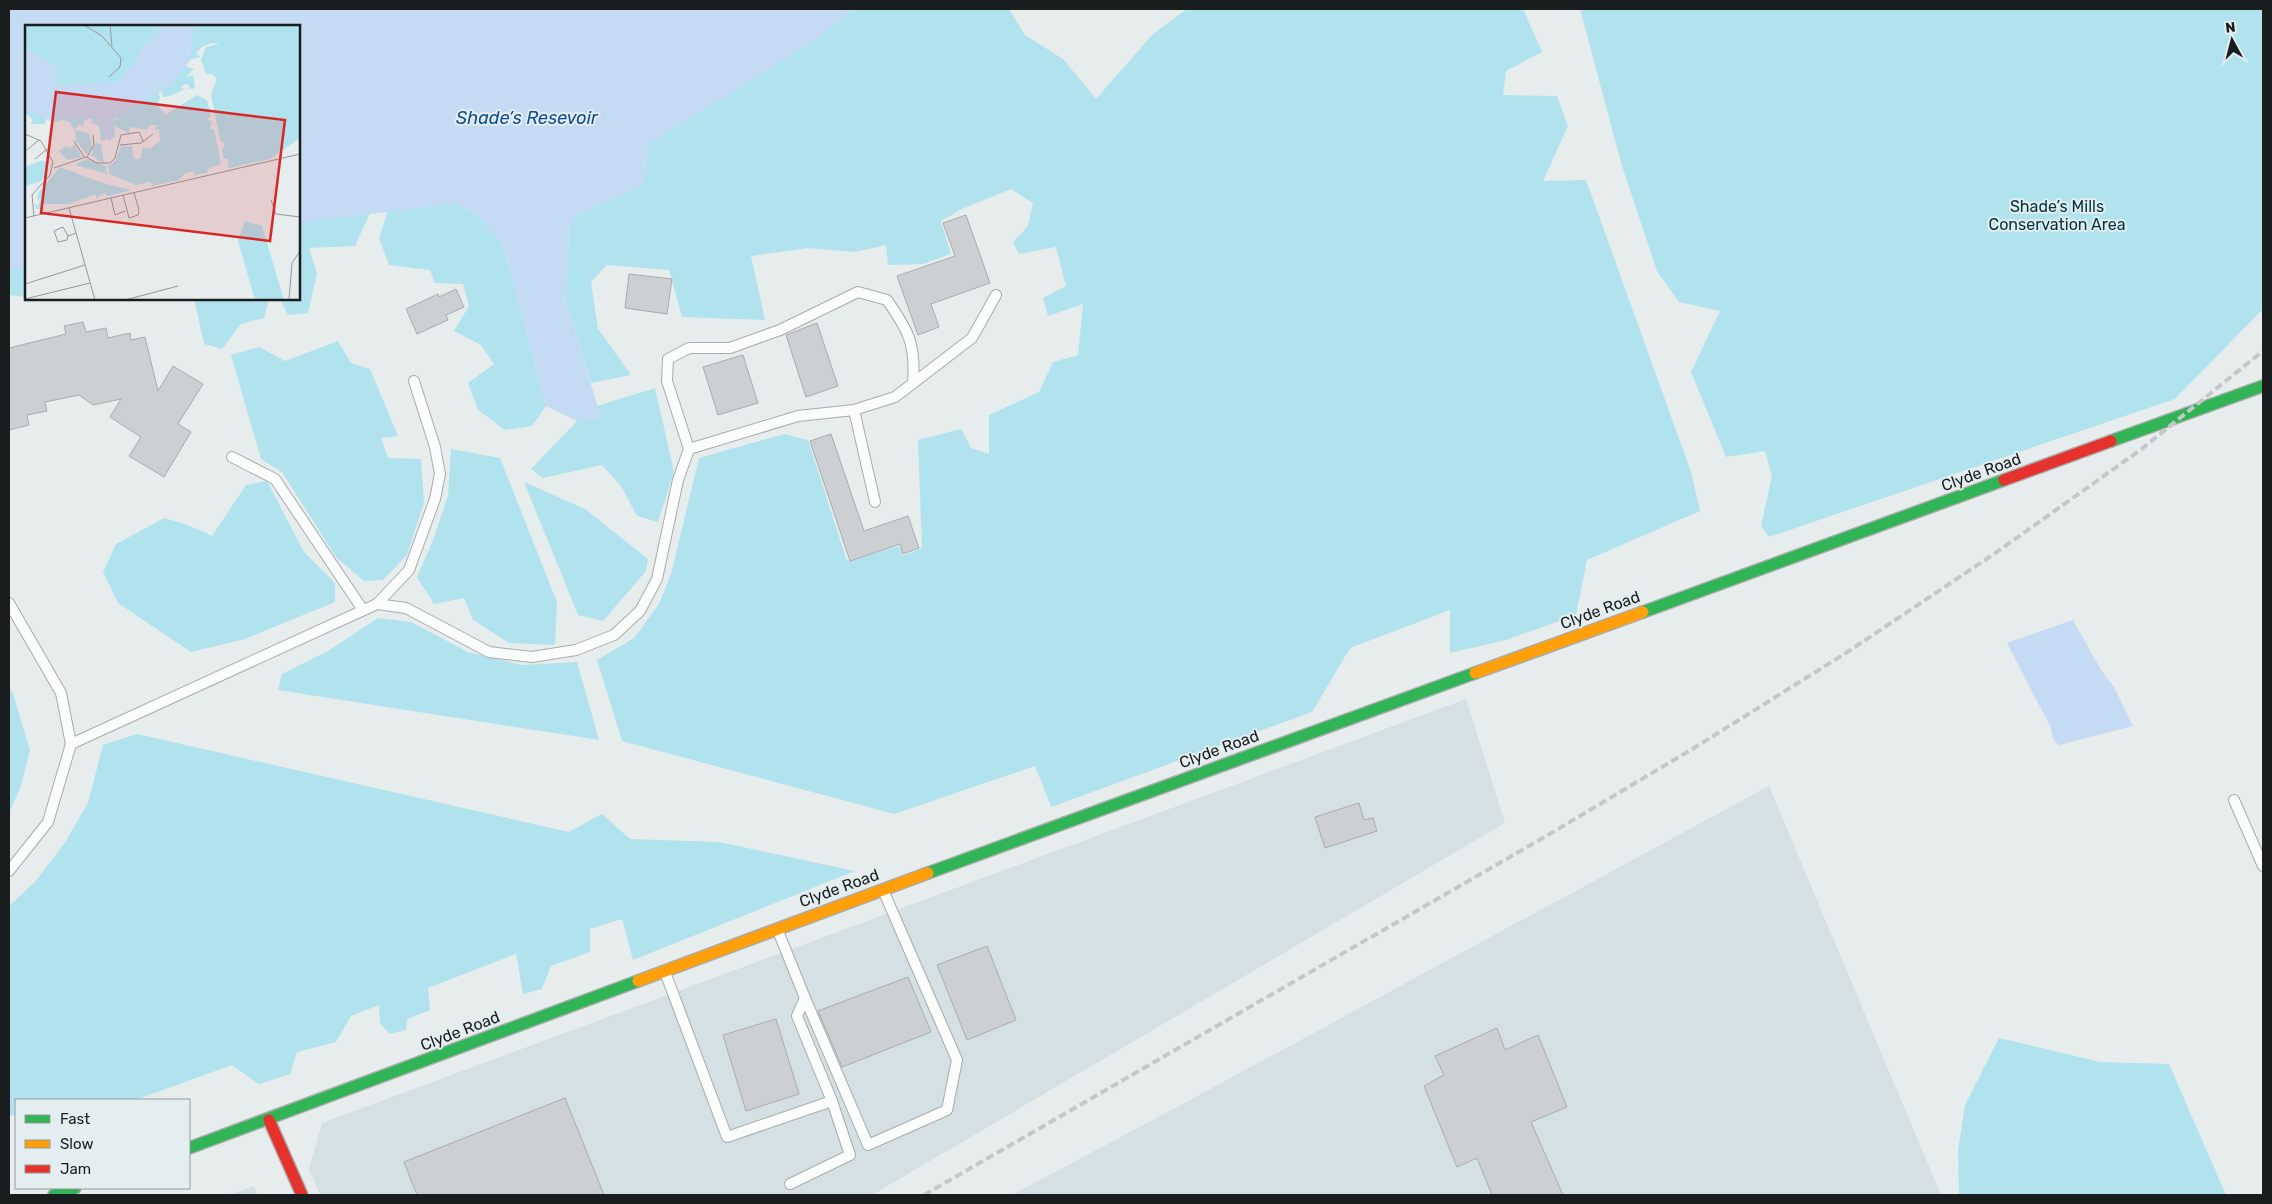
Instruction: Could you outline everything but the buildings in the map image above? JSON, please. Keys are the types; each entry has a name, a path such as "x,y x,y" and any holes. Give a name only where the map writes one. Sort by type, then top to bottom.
{"main road":[{"name":"Clyde Road","path":"190,1148 269,1120 882,889 2263,386"},
{"path":"269,1120 302,1195"},
{"path":"54,1195 72,1189"}],"lane":[{"path":"377,604 406,608 489,652 532,657 576,650 614,634 640,611 657,579 678,480 689,449 667,381 668,359 688,348 730,348 780,330 858,292 887,300 907,329 915,362 914,382"},
{"path":"689,449 798,416 854,410 895,398 972,338 996,295"},
{"path":"71,744 377,604 410,570 435,499 440,474 435,447 414,381"},
{"path":"854,410 875,502"},
{"path":"232,457 275,479 363,610"},
{"path":"9,603 61,693 71,744 48,822 9,872"},
{"path":"2234,800 2263,866"},
{"path":"777,928 868,1145 948,1110 956,1060 882,889"},
{"path":"665,971 727,1138 832,1101"},
{"path":"790,1184 850,1155 832,1101 797,1016 805,998"}],"shaded area":[{"path":"1466,699 1505,823 872,1195 320,1195 309,1169 322,1123"},
{"path":"1769,786 1941,1195 1012,1195 1179,1106"},
{"path":"254,1186 257,1195 228,1195"}],"green space":[{"path":"9,9 1009,9 1025,35 1063,59 1096,99 1153,34 1187,9 1523,9 1542,52 1506,71 1503,95 1557,96 1568,126 1543,181 1586,180 1691,472 1700,511 1587,560 1576,615 1506,640 1450,653 1450,610 1350,648 1312,712 1051,807 1035,766 894,814 622,741 597,660 634,638 659,604 671,574 699,458 784,434 808,440 847,561 899,546 903,556 922,548 918,440 961,429 971,448 989,454 989,415 1039,392 1053,362 1078,355 1083,304 1048,316 1043,298 1066,286 1056,247 1019,254 1013,242 1028,226 1033,203 1011,189 962,209 941,221 951,254 923,264 888,265 886,245 854,252 809,248 751,256 765,320 682,317 669,270 607,265 591,282 598,329 631,375 591,383 566,300 569,229 575,216 645,183 459,204 484,220 504,248 546,406 532,426 505,430 478,410 468,383 494,364 481,345 454,331 469,306 463,284 435,283 430,270 389,265 379,238 388,211 370,213 355,246 309,248 317,274 308,313 288,315 280,300 300,300 300,25 25,25 25,297 9,295"},
{"name":"Shade’s Mills Conservation Area","path":"1580,9 2263,9 2263,309 2175,399 1769,537 1761,526 1772,476 1765,451 1726,457 1691,372 1720,311 1679,302 1657,271 1622,166"},
{"path":"194,300 269,300 264,318 241,324 222,349 204,344"},
{"path":"338,341 351,363 370,369 398,436 381,438 388,458 421,459 424,503 407,555 383,580 364,581 336,557 282,472 261,459 231,355 259,347 285,361"},
{"path":"655,388 674,472 658,522 637,516 621,486 602,465 543,478 531,469 577,421 601,418 597,406"},
{"path":"451,449 500,458 557,602 555,645 509,643 473,620 464,598 434,604 417,577 433,540 448,496"},
{"path":"267,481 304,552 335,583 335,602 245,639 191,652 118,603 103,572 116,544 164,518 188,525 212,536 246,485"},
{"path":"524,482 585,509 648,559 646,571 603,621 578,615"},
{"path":"378,618 411,622 468,652 522,665 577,662 599,740 278,690 282,674 328,651"},
{"path":"9,691 12,691 30,750 21,786 9,813"},
{"path":"137,734 569,832 602,814 630,839 719,842 855,871 633,960 622,919 590,929 590,952 551,966 542,989 523,994 516,954 428,988 430,1010 407,1019 406,1030 390,1034 380,1023 379,1005 351,1016 336,1042 297,1052 290,1074 259,1084 232,1065 138,1099 15,1099 15,1116 9,1115 9,906 34,883 64,844 88,803 103,745"},
{"path":"1999,1038 2100,1062 2169,1064 2226,1195 1959,1195 1958,1151 1965,1105"}],"water":[{"name":"Shade’s Resevoir","path":"9,9 853,9 814,41 649,144 645,183 576,216 569,229 566,300 601,418 577,421 546,406 504,248 484,220 458,203 300,223 300,25 25,25 25,268 9,270"},
{"path":"2073,620 2101,670 2114,687 2133,726 2059,745 2053,739 2051,728 2007,643"}],"railway":[{"path":"924,1195 1548,835 1694,748 1846,653 1994,554 2139,451 2263,351"}],"traffic: fast":[{"path":"2111,441 2263,386"},
{"path":"1643,612 2004,480"},
{"path":"928,873 1475,673"},
{"path":"190,1148 638,981"},
{"path":"54,1195 72,1189"}],"traffic: slow":[{"path":"1475,673 1643,612"},
{"path":"638,981 928,873"}],"traffic: jam":[{"path":"2004,480 2111,441"},
{"path":"269,1120 302,1195"}]}
